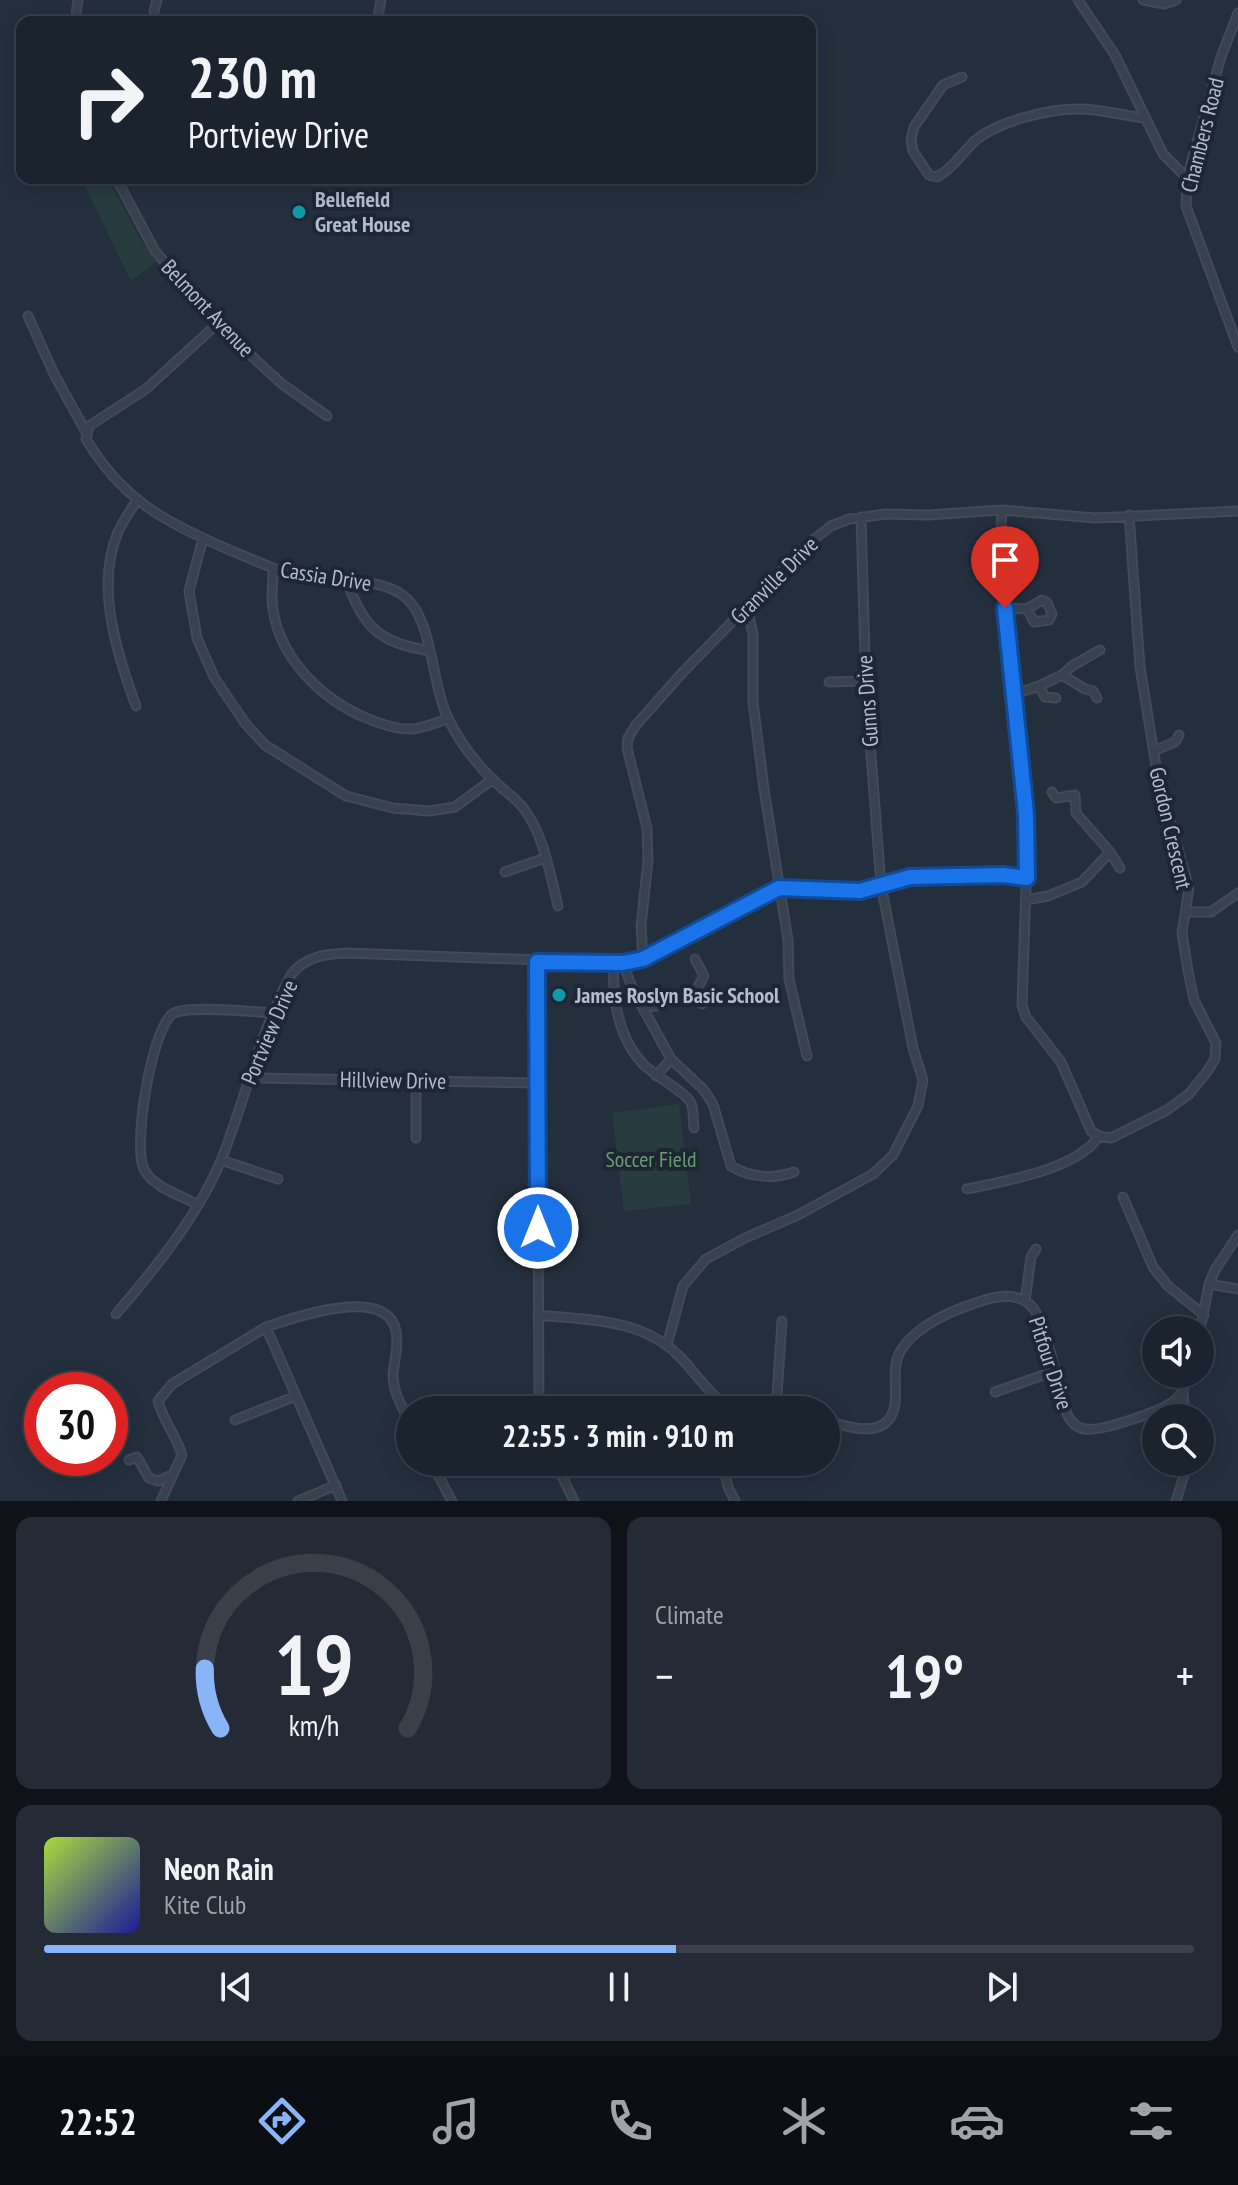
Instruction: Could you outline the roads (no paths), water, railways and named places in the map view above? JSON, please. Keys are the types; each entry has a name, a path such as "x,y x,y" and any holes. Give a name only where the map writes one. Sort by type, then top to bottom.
{"street":[{"path":"154,11 157,0"},
{"path":"1078,0 1115,55 1163,154 1187,178"},
{"path":"1143,0 1164,4 1176,0"},
{"name":"Chambers Road","path":"1238,13 1221,57 1187,178 1186,206 1238,347"},
{"path":"962,77 943,85 914,127 911,139 913,151 929,175 937,177 947,171 979,138 997,128 1040,113 1077,109 1145,118"},
{"name":"Belmont Avenue","path":"119,184 155,251 217,324 282,384 327,416"},
{"name":"Cassia Drive","path":"28,316 95,454 147,509 181,529 273,568 312,579 380,585 410,600 417,612 448,719 474,760 523,806 535,824 558,906"},
{"path":"86,432 146,389 217,324"},
{"path":"136,706 115,640 108,602 112,551 118,530 137,500"},
{"path":"967,1189 1052,1169 1089,1147 1099,1136 1091,1131 1061,1062 1026,1017 1022,1005 1026,814 1000,547 1002,510"},
{"name":"Granville Drive","path":"643,959 641,926 648,861 647,828 627,748 628,738 683,672 809,543 831,526 886,514 928,515 1002,510 1095,518 1238,511"},
{"name":"Gordon Crescent","path":"1099,1136 1111,1138 1167,1110 1189,1094 1215,1059 1216,1043 1194,1000 1188,971 1182,933 1189,888 1158,778 1140,667 1129,515"},
{"name":"Gunns Drive","path":"667,1345 683,1286 706,1259 798,1215 873,1174 893,1155 918,1106 923,1080 913,1048 881,885 865,681 861,517"},
{"path":"203,538 189,591 197,638 214,677 245,723 265,745 346,796 393,808 429,811 455,807 493,779"},
{"path":"273,568 272,602 279,630 296,664 317,690 345,709 378,723 411,729 448,719"},
{"path":"347,582 358,610 370,627 385,639 429,651"},
{"path":"747,607 753,634 754,713 788,940 789,979 807,1056"},
{"path":"1005,608 1027,609"},
{"path":"1015,691 1039,686 1062,675 1100,650"},
{"path":"1062,675 1093,691 1097,698"},
{"path":"829,682 865,681"},
{"path":"1039,686 1045,697 1056,698"},
{"path":"1154,751 1175,742 1179,735"},
{"path":"1052,792 1056,798 1075,795 1076,813 1120,868"},
{"path":"1026,900 1048,896 1082,882 1110,852"},
{"path":"505,872 545,858"},
{"path":"779,888 860,891 910,877 1003,875 1027,878"},
{"name":"Portview Drive","path":"116,1314 177,1238 221,1160 273,1013 291,975 302,965 328,954 623,963 643,959 779,888"},
{"path":"1187,912 1211,912 1238,893"},
{"path":"644,1007 656,1006 695,992 704,976 695,959"},
{"path":"537,962 539,1396"},
{"path":"614,963 613,990 633,1052 656,1076 687,1097 692,1107 694,1128"},
{"path":"623,963 633,990 671,1059 703,1089 713,1104 731,1166 762,1176 780,1177 794,1172"},
{"path":"695,992 702,1004"},
{"path":"197,1204 157,1184 144,1170 140,1160 145,1096 160,1032 169,1016 184,1009 273,1013"},
{"path":"656,1076 671,1059"},
{"name":"Hillview Drive","path":"248,1078 539,1083"},
{"path":"416,1080 416,1138"},
{"path":"221,1160 278,1179"},
{"path":"1123,1197 1153,1267 1168,1286 1204,1315 1209,1284 1238,1235"},
{"path":"1025,1301 1031,1257 1036,1249"},
{"path":"1209,1284 1238,1289"},
{"name":"Pitfour Drive","path":"840,1424 871,1429 890,1418 894,1406 894,1372 898,1355 918,1331 947,1313 1005,1296 1025,1301 1033,1308 1070,1420 1075,1425 1088,1430 1163,1408 1183,1391"},
{"path":"161,1501 182,1455 176,1438 163,1419 158,1401 172,1384 266,1327 299,1316 353,1306 383,1312 393,1320 397,1332 398,1351 393,1377 397,1396"},
{"path":"538,1315 613,1322 645,1332 667,1345 714,1396"},
{"path":"777,1396 782,1321"},
{"path":"266,1327 342,1501"},
{"path":"995,1392 1055,1371"},
{"path":"1184,1388 1184,1404"},
{"path":"235,1420 296,1396"},
{"path":"129,1460 137,1457 149,1478 158,1481 172,1477"},
{"path":"439,1476 452,1501"},
{"path":"562,1476 574,1501"},
{"path":"726,1476 735,1501"},
{"path":"1176,1501 1184,1476"},
{"path":"298,1501 336,1485"}],"place":[{"name":"Bellefield Great House","path":"299,212"},
{"name":"James Roslyn Basic School","path":"559,995"}],"park label":[{"name":"Soccer Field","path":"651,1159"}]}
